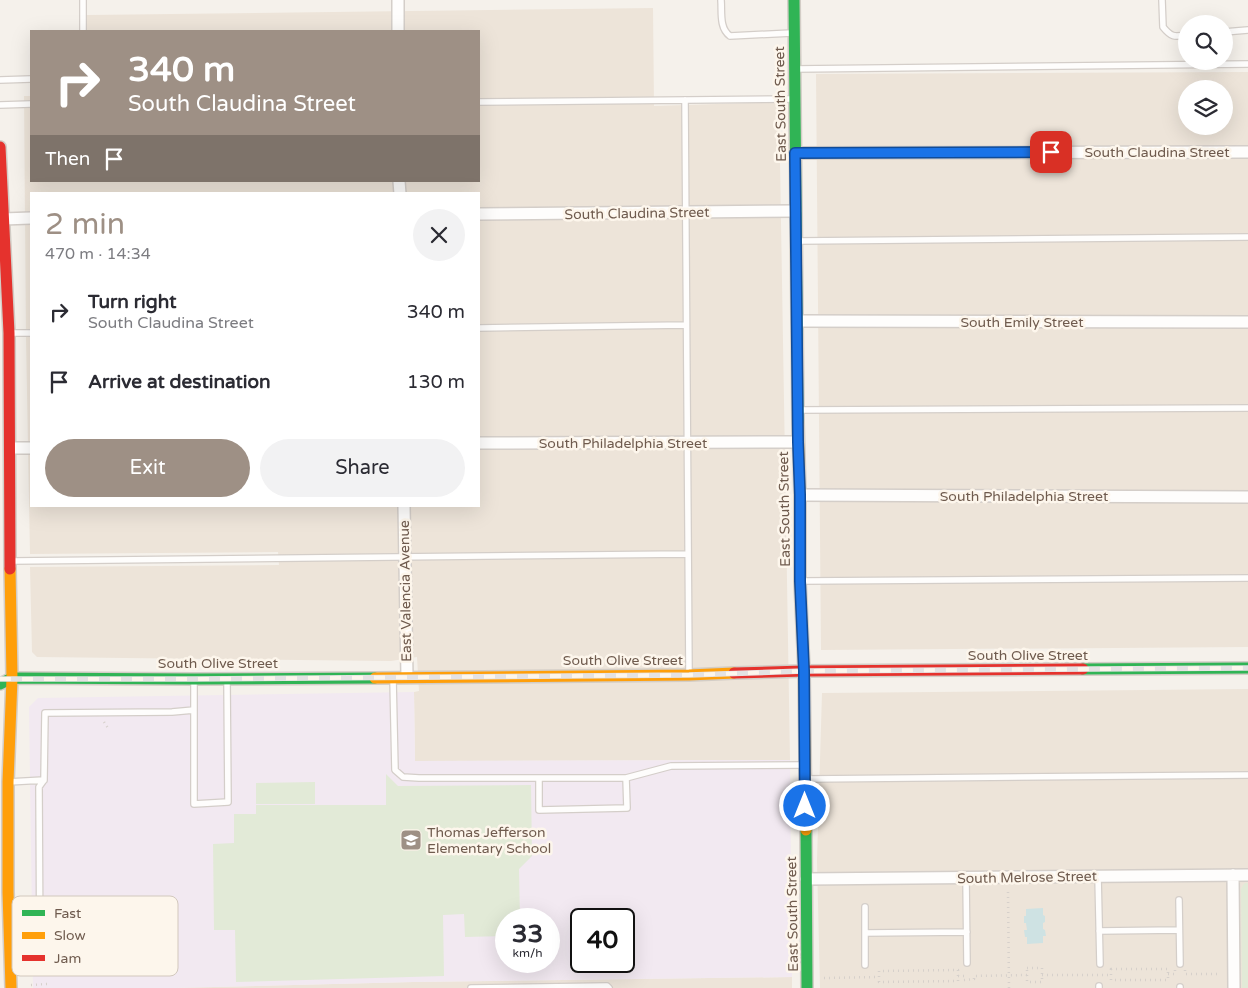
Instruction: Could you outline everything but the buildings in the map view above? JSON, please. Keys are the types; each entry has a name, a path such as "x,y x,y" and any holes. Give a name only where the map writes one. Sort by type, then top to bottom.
{"street":[{"path":"398,0 398,30"},
{"name":"East South Street","path":"794,0 798,442 800,581 804,671 808,988"},
{"path":"0,147 0,182 9,333 11,561 5,586 12,678 8,782 4,812 4,892 9,980"},
{"name":"South Claudina Street","path":"795,153 1248,152"},
{"name":"South Claudina Street","path":"480,214 796,211"},
{"path":"3,219 30,218"},
{"name":"South Emily Street","path":"797,321 1248,322"},
{"name":"South Philadelphia Street","path":"480,443 798,442"},
{"path":"10,448 30,448"},
{"name":"South Philadelphia Street","path":"800,495 1248,497"},
{"name":"East Valencia Avenue","path":"404,507 407,677"},
{"name":"South Olive Street","path":"0,684 12,678 194,679 689,675 804,671 1248,668"},
{"path":"1233,875 1234,988"},
{"name":"South Melrose Street","path":"806,879 1248,875"}],"lane":[{"path":"83,0 83,30"},
{"path":"721,0 723,28 730,36 794,33"},
{"path":"1162,0 1163,27 1174,37 1178,37"},
{"path":"1233,31 1248,30"},
{"path":"794,69 1248,64"},
{"path":"0,80 30,79"},
{"path":"480,102 795,99"},
{"path":"685,100 689,675"},
{"path":"0,105 30,104"},
{"path":"796,241 1248,237"},
{"path":"480,328 686,325"},
{"path":"9,333 30,333"},
{"path":"798,410 1248,408"},
{"path":"11,561 687,554"},
{"path":"800,581 1248,578"},
{"path":"393,677 394,770 403,777 626,778 671,766 805,765"},
{"path":"194,679 194,804 228,802 227,678"},
{"path":"40,896 39,787 44,780 45,713 172,712 194,710"},
{"path":"805,780 1248,775"},
{"path":"539,778 539,810 627,808 626,778"},
{"path":"8,782 44,780"},
{"path":"1098,876 1100,964"},
{"path":"966,878 967,963"},
{"path":"1179,900 1180,964"},
{"path":"865,907 865,965"},
{"path":"1099,931 1179,930"},
{"path":"865,933 966,932"},
{"path":"471,988 607,986 609,988"}],"path":[{"path":"1008,892 1009,988"},
{"path":"1027,968 1042,968 1042,975 1042,982 1027,982 1027,968"},
{"path":"1168,968 1168,980 1111,980 1111,975 1111,969 1168,968"},
{"path":"958,970 958,981 879,982 879,977 879,971 958,970"},
{"path":"1168,974 1175,974"},
{"path":"1185,974 1219,974"},
{"path":"958,976 964,976 964,980 969,980 974,979 974,976 1027,975"},
{"path":"1042,975 1111,975"},
{"path":"824,978 879,977"},
{"path":"31,985 47,984"}],"shaded area":[{"path":"653,8 654,106 779,102 790,760 415,761 414,692 419,691 417,657 391,661 37,657 32,652 30,567 279,565 278,552 30,554 24,96 30,96 30,182 480,182 480,30 87,30 87,15"},
{"path":"1248,72 1248,647 821,650 816,74"},
{"path":"1248,689 1248,988 820,988 817,861 822,693"},
{"name":"Thomas Jefferson Elementary School","path":"414,692 415,761 790,760 792,977 413,982 172,988 33,988 33,976 178,976 178,896 32,896 29,707 38,698"},
{"path":"1043,908 1045,922 1043,923 1043,929 1046,936 1043,936 1043,943 1027,944 1024,930 1027,930 1026,923 1024,923 1026,909"},
{"path":"792,977 792,988 172,988 413,982"}],"green space":[{"path":"386,774 398,786 531,785 532,856 519,869 520,908 495,908 495,936 465,937 464,914 443,915 444,976 236,982 235,930 214,930 213,844 234,843 234,814 256,814 256,805 386,805"},
{"path":"315,782 315,804 256,804 256,783"},
{"path":"1245,883 1248,883 1248,988 1242,988 1241,889"}],"railway":[{"path":"0,679 689,675 804,671 1248,668"}],"traffic: fast":[{"path":"794,0 798,422"},
{"path":"1083,669 1248,668"},
{"path":"0,684 12,678 375,678"},
{"path":"806,830 807,988"}],"traffic: slow":[{"path":"798,422 806,830"},
{"path":"10,569 12,678 8,782 8,892 11,988"},
{"path":"375,678 734,673"}],"traffic: jam":[{"path":"0,147 9,333 10,569"},
{"path":"734,673 1083,669"}],"place":[{"name":"Thomas Jefferson Elementary School","path":"411,840"}],"route":[{"path":"805,806 804,671 800,581 795,153 1051,152"}]}
